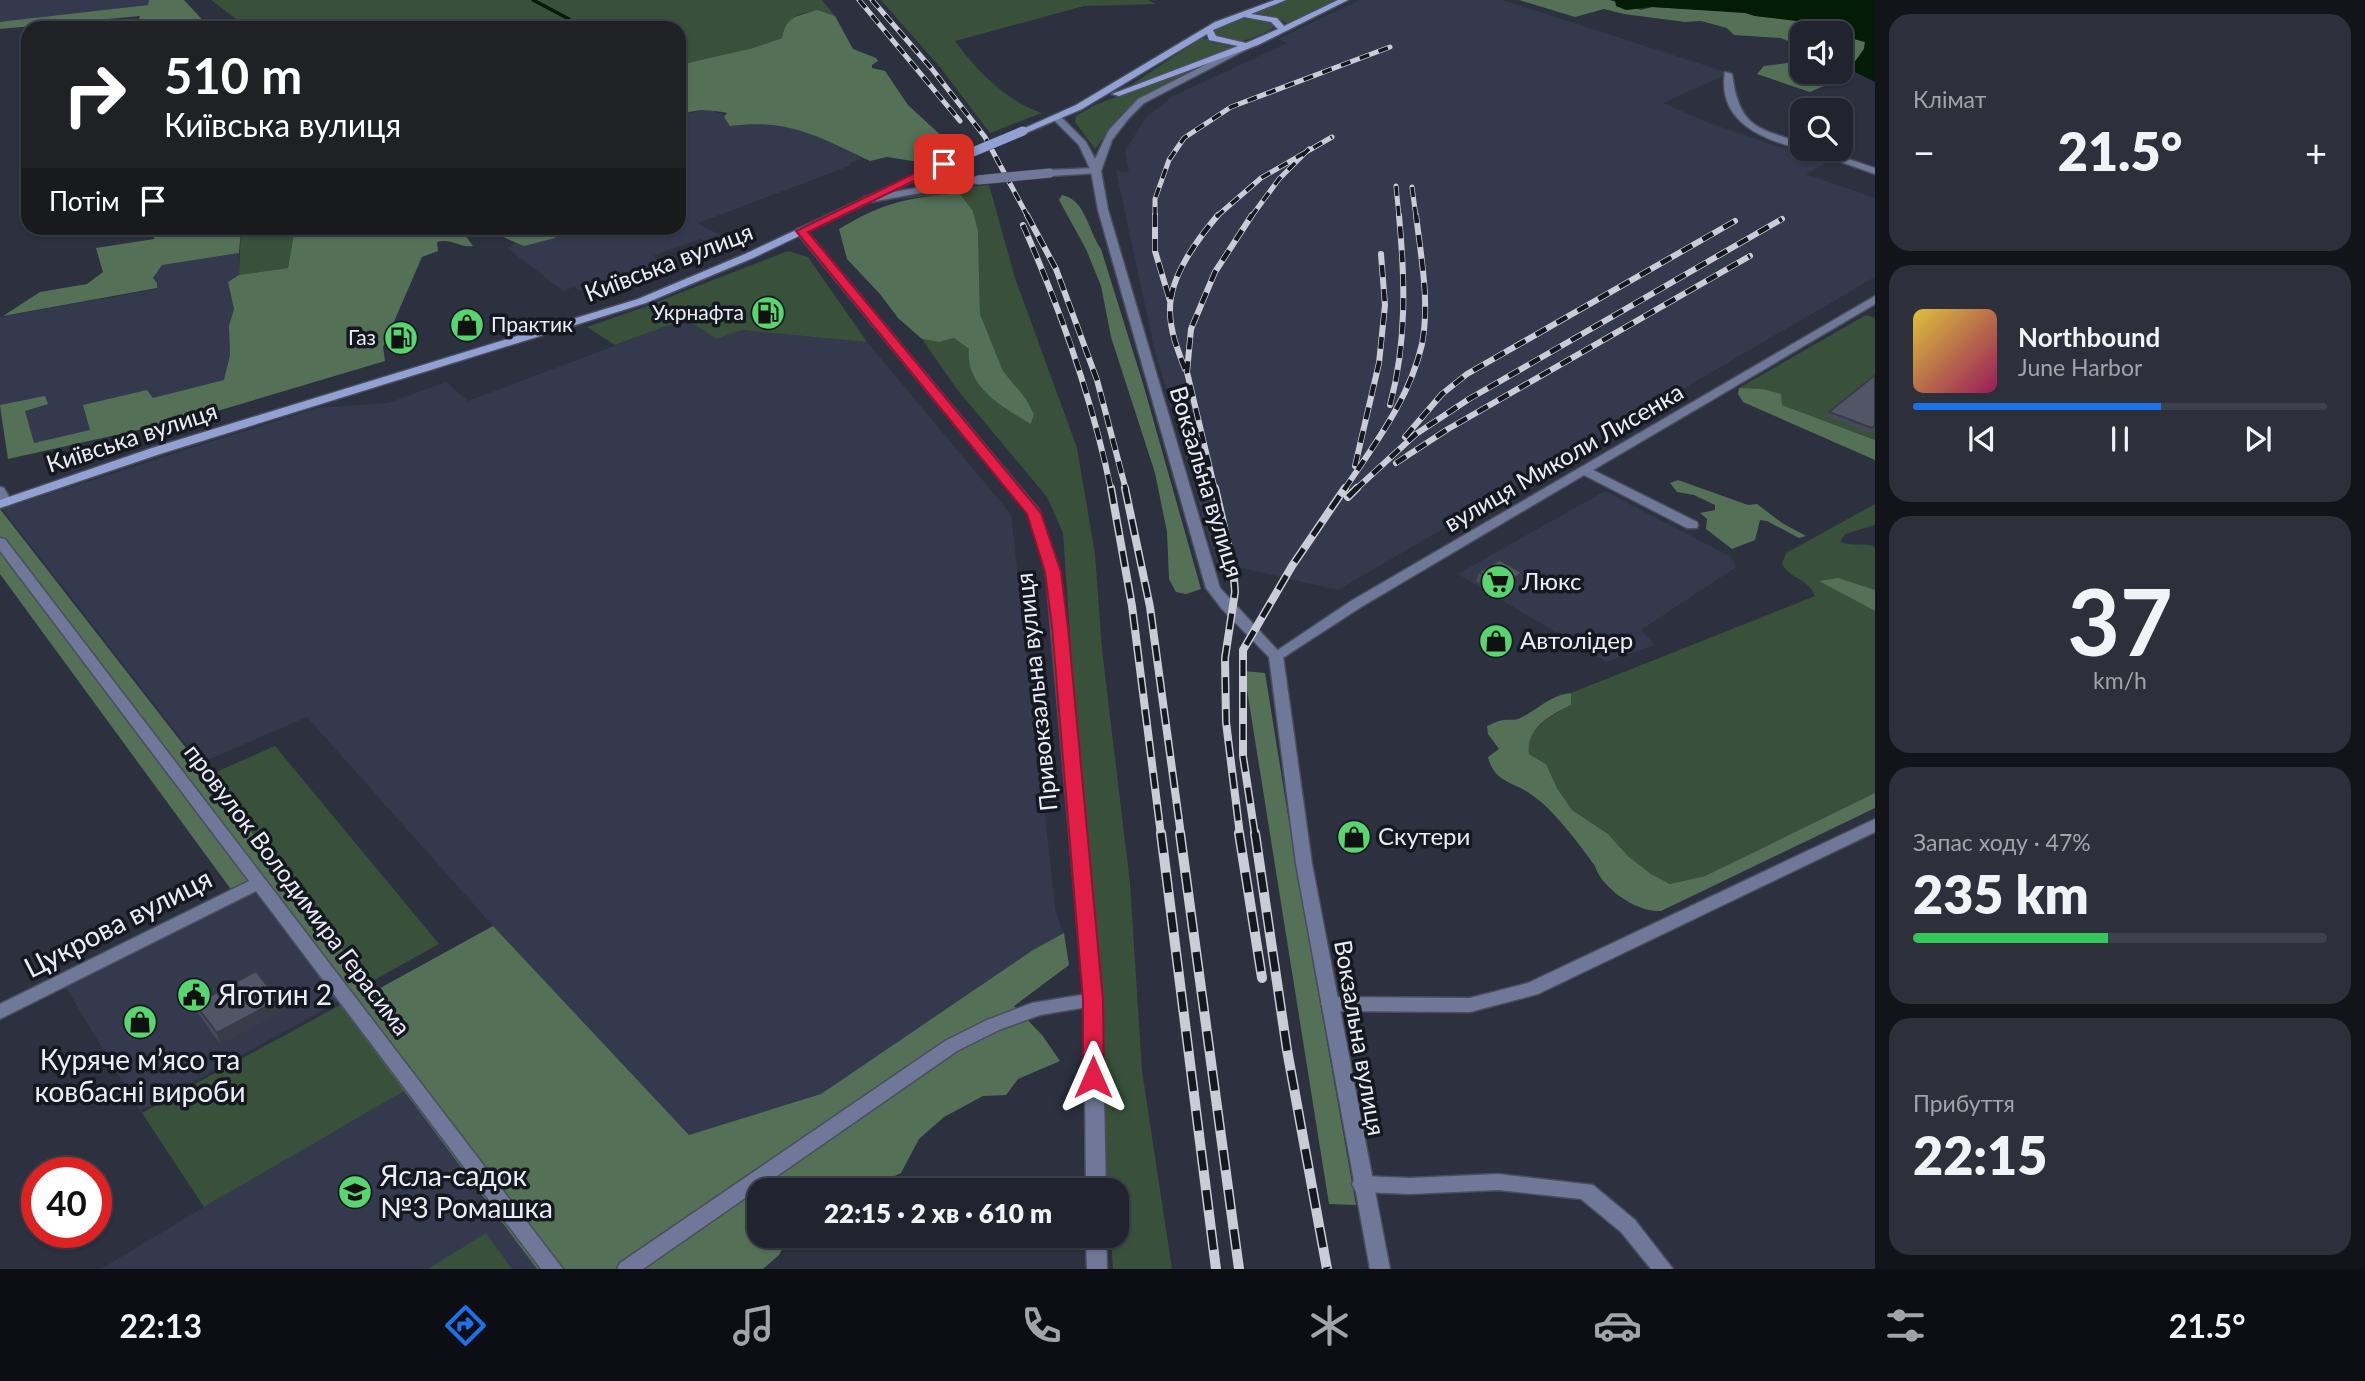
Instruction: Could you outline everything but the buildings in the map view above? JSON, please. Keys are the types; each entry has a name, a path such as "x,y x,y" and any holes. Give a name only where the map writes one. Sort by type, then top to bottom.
{"main road":[{"path":"1079,107 1209,29 1282,0"},
{"path":"1079,107 1255,43 1344,0"},
{"path":"1242,16 1266,17 1279,23 1282,29"},
{"path":"1209,29 1209,35 1221,42 1234,45 1255,43"},
{"name":"Київська вулиця","path":"2,499 642,301 944,164 1079,107"}],"street":[{"path":"865,200 978,180 1096,171 1103,145 1126,115 1141,101 1255,43"},
{"path":"1728,74 1730,100 1747,127 1790,142"},
{"name":"Вокзальна вулиця","path":"1056,117 1083,144 1096,171 1103,210 1213,588 1221,602 1264,640 1276,656 1304,864 1380,1269"},
{"path":"1846,161 1875,171"},
{"name":"Привокзальна вулиця","path":"801,231 1034,513 1053,572 1093,1000 1096,1178"},
{"name":"вулиця Миколи Лисенка","path":"1276,656 1356,604 1875,299"},
{"path":"1585,471 1692,524"},
{"name":"провулок Володимира Герасима","path":"0,542 553,1269"},
{"path":"1330,1004 1470,1005 1532,989 1875,825"},
{"name":"Цукрова вулиця","path":"0,1012 260,882"},
{"path":"627,1269 951,1046 993,1025 1038,1009 1093,1000"},
{"path":"1362,1184 1410,1186 1498,1182 1586,1191 1628,1226 1663,1269"},
{"path":"1096,1248 1097,1269"}],"shaded area":[{"path":"0,0 149,0 149,5 0,22"},
{"path":"149,0 184,0 204,21 139,21 140,16 86,21 21,21 21,27 0,29 0,22 148,5"},
{"path":"211,0 822,0 835,16 802,14 789,22 782,38 753,48 686,63 686,21 236,19"},
{"path":"881,0 1148,0 1156,4 1084,6 955,41 993,84 1016,101 1042,113 990,133 940,67"},
{"path":"1288,0 1335,0 1288,24 1276,17 1256,13"},
{"path":"1360,0 1502,0 1729,73 1663,103 1712,124 1790,151 1790,161 1826,163 1806,174 1875,198 1875,277 1338,590 1216,562 1154,347 1116,171 1129,172 1125,151 1147,116 1173,96 1288,43 1278,39"},
{"path":"1519,0 1610,0 1641,10 1652,7 1745,12 1755,16 1802,21 1790,21 1790,42 1781,38 1734,35 1727,28 1701,21 1685,22 1604,9 1575,17"},
{"path":"1610,0 1875,0 1875,82 1855,72 1854,63 1864,49 1865,42 1853,39 1853,21 1796,21 1745,13 1652,7 1626,10 1616,6 1615,1"},
{"path":"817,10 835,16 853,49 876,58 878,61 872,68 885,71 908,105 947,141 949,152 919,162 887,157 870,161 819,137 786,127 751,124 730,126 724,117 727,113 703,110 686,114 686,63 753,48 782,38 786,25 798,16"},
{"path":"1241,19 1261,20 1273,25 1273,28 1236,42 1228,41 1214,33 1214,30"},
{"path":"1203,37 1214,43 1236,47 1131,85"},
{"path":"1853,38 1865,42 1864,49 1854,63 1853,73"},
{"path":"1216,60 1142,97 1123,113 1095,149 1075,122 1076,116 1095,105"},
{"path":"1790,63 1790,84 1828,84 1810,92 1757,74 1764,66"},
{"path":"707,109 750,123 793,127 840,146 862,159 698,223 722,236 707,242 700,239 653,256 662,262 590,290 580,291 574,287 563,291 507,248 531,235 686,235 686,114"},
{"path":"989,185 1015,278 1077,448 1095,554 1102,650 1130,883 1142,1071 1172,1269 1113,1269 1112,1248 1129,1248 1129,1178 1107,1178 1063,533 1047,497 956,388 922,339 939,342 954,338 969,349 1031,424 1034,414 1026,399 1003,371 980,314 978,231 973,211 929,196 901,199 946,189"},
{"path":"959,193 973,211 978,231 980,314 1003,371 1026,399 1034,414 1031,424 998,403 979,385 969,362 969,349 954,338 939,342 922,339 898,318 847,259 839,229 869,213 896,203"},
{"path":"1062,195 1076,203 1086,217 1101,249 1144,387 1201,589 1186,594 1176,592 1169,579 1167,532 1155,473 1111,337 1101,286 1086,249 1059,200"},
{"path":"154,235 240,235 239,253 162,265 153,278 157,288 3,316 40,292 87,284 103,272 96,248 154,239"},
{"path":"241,235 294,235 288,268 239,275"},
{"path":"294,235 465,235 473,246 437,242 438,251 422,257 383,347 385,361 197,417 8,459 0,405 45,396 48,404 25,411 34,443 90,430 83,405 147,390 153,398 224,380 230,355 229,326 234,309 228,282 239,275 288,268"},
{"path":"557,235 555,238 524,246 503,237"},
{"path":"788,251 808,257 867,342 742,330 716,339 686,319 615,345 587,327 639,309"},
{"path":"239,253 239,275 228,282 234,309 229,327 230,355 224,380 192,390 154,422 7,453 0,413 0,317 157,289 152,278 162,265"},
{"path":"1866,315 1875,318 1875,440 1782,405 1763,389 1739,388"},
{"path":"686,319 716,339 742,330 867,342 1011,514 1056,913 1064,933 1033,950 821,1094 689,1135 493,926 307,717 200,763 2,509 316,408 388,403 446,382 468,401"},
{"path":"1739,388 1763,389 1781,394 1782,405 1875,440 1875,460 1743,402 1738,394"},
{"path":"1678,480 1748,505 1757,504 1782,523 1806,536 1799,538 1760,520 1755,540 1732,549 1706,529 1707,519 1700,513 1715,510 1715,505 1694,495 1677,492 1670,483"},
{"path":"1605,491 1731,557 1736,567 1641,630 1655,645 1606,662 1458,574"},
{"path":"1875,504 1875,525 1845,534 1840,542 1875,547 1875,590 1820,581 1875,611 1875,793 1705,876 1670,884 1651,874 1628,856 1608,834 1572,810 1557,788 1546,764 1529,754 1531,736 1541,723 1571,705 1571,693 1815,596 1808,585 1782,564 1786,553"},
{"path":"0,509 369,983 373,992 493,926 689,1135 821,1094 1033,950 1064,933 1069,965 1014,1006 1042,1035 1060,1061 1018,1079 1006,1095 983,1096 944,1117 919,1139 901,1173 890,1178 747,1178 747,1248 783,1248 763,1269 537,1269 255,891 238,899 0,574"},
{"path":"1838,578 1875,590 1875,611 1819,581"},
{"path":"1244,671 1265,673 1301,896 1356,1205 1329,1204"},
{"path":"1571,693 1571,705 1541,723 1531,736 1529,754 1546,764 1557,788 1572,810 1608,834 1628,856 1651,874 1670,884 1705,876 1875,793 1875,808 1661,911 1642,908 1612,890 1558,819 1532,795 1500,777 1488,757 1499,749 1488,734 1487,726 1518,719 1550,700"},
{"path":"275,746 439,944 369,983 207,776"},
{"path":"255,891 340,1001 140,1111 65,986"},
{"path":"342,1004 406,1090 204,1207 142,1113"},
{"name":"Ясла-садок №3 Ромашка","path":"406,1090 537,1269 101,1269 204,1207"},
{"path":"486,1233 512,1269 428,1269"}],"waterway":[{"path":"533,0 569,19"}],"railway":[{"path":"859,0 960,121"},
{"path":"872,0 932,69 985,137 1028,217"},
{"path":"1170,301 1155,251 1155,199 1169,160 1184,138 1231,107 1390,47"},
{"path":"1306,152 1332,137"},
{"path":"1306,152 1309,149"},
{"path":"1217,216 1261,178 1306,152"},
{"path":"1251,217 1279,179 1306,152"},
{"path":"1396,186 1399,217"},
{"path":"1412,187 1416,217"},
{"path":"1027,215 1056,269 1097,380 1126,490"},
{"path":"1215,490 1187,372 1191,329 1215,272 1252,215"},
{"path":"1390,405 1402,334 1403,263 1399,215"},
{"path":"1344,490 1400,402 1422,344 1425,296 1416,215"},
{"path":"1185,369 1171,326 1171,298 1179,272 1217,216"},
{"path":"1355,490 1416,434 1469,399 1782,219"},
{"path":"1405,437 1442,394 1467,374 1735,221"},
{"path":"1023,225 1074,355 1095,421 1111,490"},
{"path":"1355,466 1379,363 1385,305 1381,254"},
{"path":"1396,463 1448,429 1750,256"},
{"path":"1111,488 1132,606 1161,835"},
{"path":"1125,488 1150,607 1181,835"},
{"path":"1215,488 1233,566 1235,592 1225,658 1226,722 1240,835"},
{"path":"1255,835 1243,756 1243,650 1292,566 1345,488"},
{"path":"1348,497 1355,490"},
{"path":"1161,833 1216,1269"},
{"path":"1180,833 1239,1269"},
{"path":"1239,833 1262,978"},
{"path":"1255,833 1287,1050 1327,1269"}],"place":[{"name":"Укрнафта","path":"768,313"},
{"name":"Практик","path":"467,325"},
{"name":"Газ","path":"401,338"},
{"name":"Люкс","path":"1498,582"},
{"name":"Автолідер","path":"1496,641"},
{"name":"Скутери","path":"1354,837"},
{"name":"Яготин 2","path":"194,995"},
{"name":"Куряче м’ясо та ковбасні вироби","path":"140,1022"},
{"name":"Ясла-садок №3 Ромашка","path":"355,1192"}],"route":[{"path":"944,164 801,231 1034,513 1053,572 1060,627 1093,1000 1093,1077"}]}
